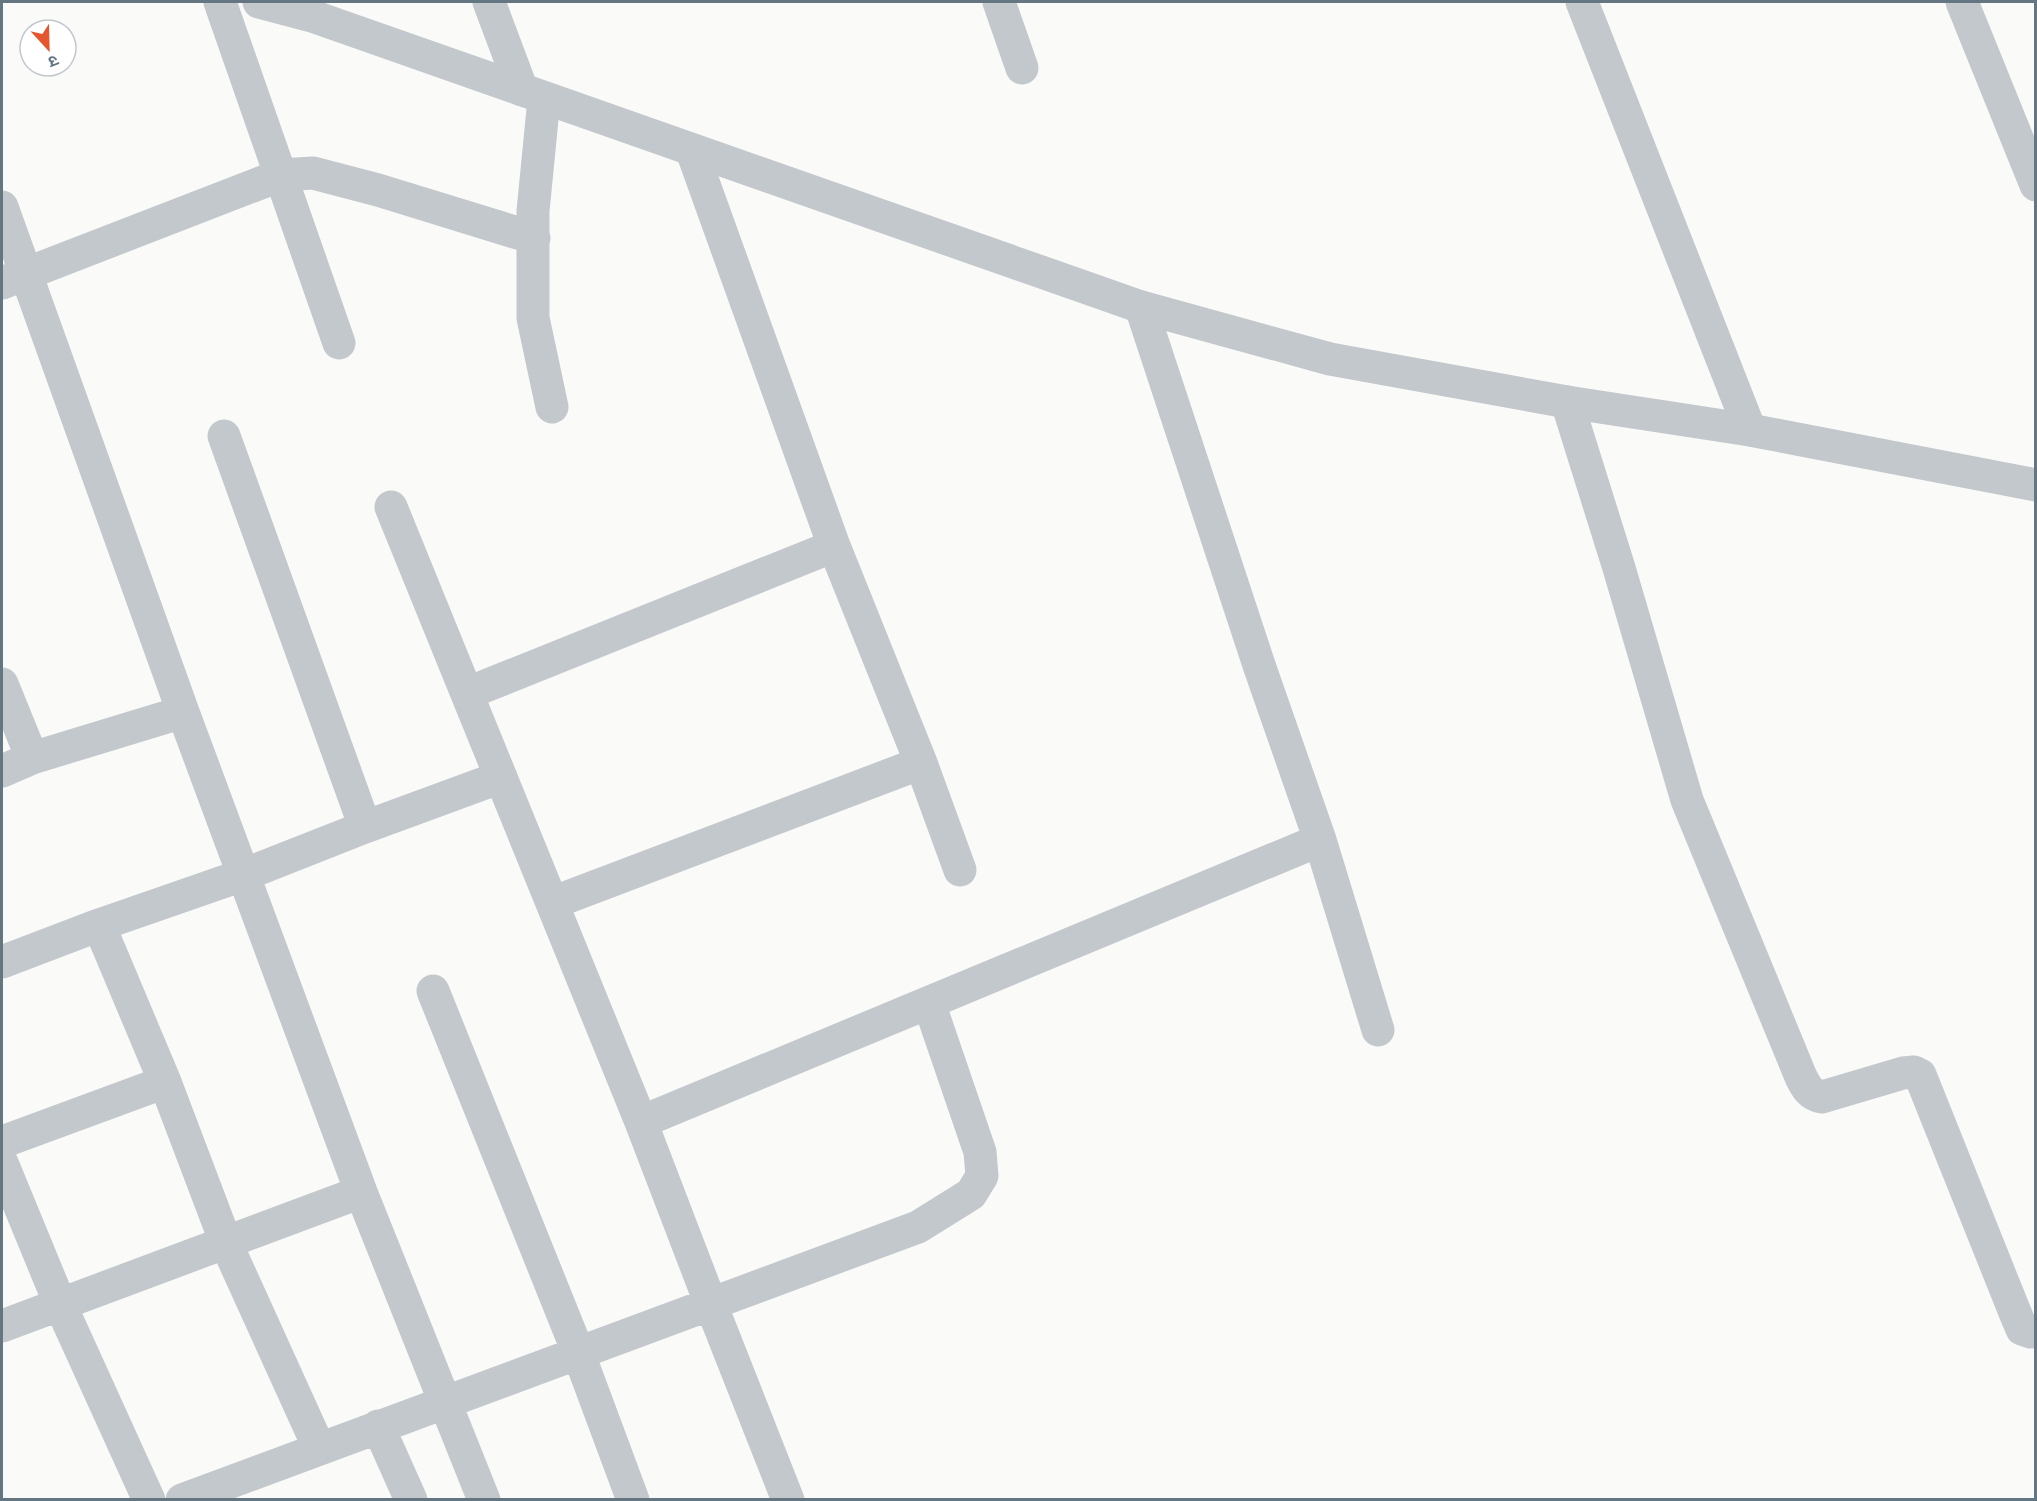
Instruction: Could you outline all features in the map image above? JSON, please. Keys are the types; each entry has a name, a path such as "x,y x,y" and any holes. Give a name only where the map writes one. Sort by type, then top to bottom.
{"street":[{"path":"220,2 339,343"},
{"path":"259,2 312,16 1141,307 1329,359 1567,402 1750,430 2036,485"},
{"path":"489,2 533,94 533,318 552,407"},
{"path":"999,2 1022,68"},
{"path":"1582,2 1750,430"},
{"path":"1962,2 2036,185"},
{"path":"692,151 834,546 921,764 960,870"},
{"path":"13,279 281,175 313,173 378,190 534,238"},
{"path":"2,207 13,279 183,712 361,1192 484,1500"},
{"path":"1141,307 1260,668 1320,840 1378,1030"},
{"path":"1567,402 1619,568 1687,800 1801,1077 1809,1091 1815,1096 1822,1097 1903,1073 1914,1072 1920,1075 2022,1329 2036,1331"},
{"path":"224,436 365,827"},
{"path":"391,507 641,1122 789,1500"},
{"path":"468,693 834,546"},
{"path":"2,684 32,758"},
{"path":"2,771 32,758 183,712"},
{"path":"552,903 921,764"},
{"path":"2,962 99,925 243,876 365,827 501,777"},
{"path":"641,1122 1320,840"},
{"path":"99,925 165,1082 226,1243 318,1448"},
{"path":"433,991 578,1352 633,1500"},
{"path":"182,1500 710,1302 918,1227 971,1194 982,1176 980,1152 929,1003"},
{"path":"2,1142 165,1082"},
{"path":"2,1163 60,1304 149,1500"},
{"path":"2,1326 361,1192"},
{"path":"378,1426 411,1500"}]}
